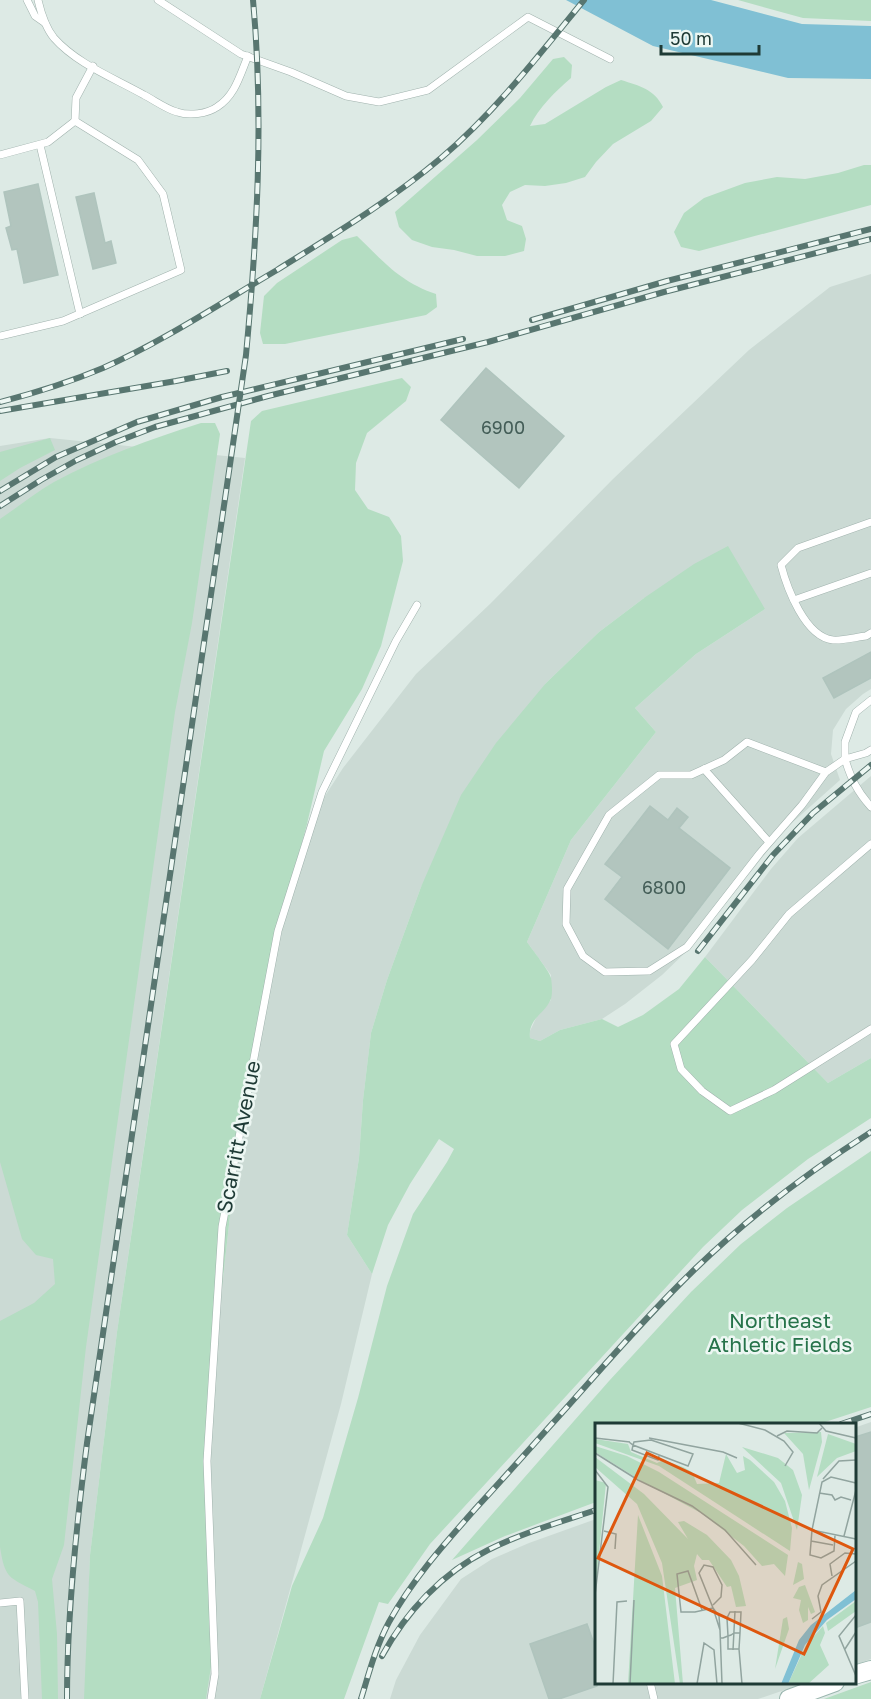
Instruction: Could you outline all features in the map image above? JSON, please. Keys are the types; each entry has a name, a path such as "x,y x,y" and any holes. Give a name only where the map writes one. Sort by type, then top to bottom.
{"main road":[{"path":"856,1676 871,1670"},
{"path":"789,1699 832,1684"}],"lane":[{"path":"27,0 35,16 45,23"},
{"path":"38,0 50,33 67,50 176,112 197,114 217,108 235,89 248,56"},
{"path":"158,0 241,54 291,72 346,96 379,102 428,90 528,17 610,59"},
{"path":"0,155 48,142 75,121 76,98 93,66"},
{"path":"0,336 63,321 181,270 163,194 138,160 75,121"},
{"path":"39,145 80,314"},
{"path":"871,522 798,548 781,565 787,587 801,613 817,634 833,640 866,636 871,633"},
{"path":"794,600 871,573"},
{"name":"Scarritt Avenue","path":"211,1699 215,1674 207,1461 222,1227 278,931 322,792 396,641 417,605"},
{"path":"871,700 856,712 845,742 845,759 852,781 871,807"},
{"path":"826,772 747,742 724,760 704,769 691,774 659,776 609,815 567,889 566,924 582,956 605,972 649,971 687,947 826,772 845,759 871,750"},
{"path":"704,769 769,842"},
{"path":"871,844 789,914 752,960 674,1044 681,1069 702,1091 730,1111 774,1090 871,1029"},
{"path":"0,1603 20,1601 25,1699"},
{"path":"650,1684 654,1699"}],"shaded area":[{"path":"871,274 871,689 846,709 833,730 831,754 840,780 784,830 691,947 662,975 602,1019 560,1030 540,1041 530,1038 530,1031 537,1016 551,1000 551,975 527,942 571,840 656,732 635,708 696,654 765,609 644,598 599,632 546,683 421,887 387,980 371,1033 359,1158 347,1235 372,1274 341,1404 260,1699 206,1699 216,1635 207,1422 238,1144 274,947 307,824 343,768 416,674 490,604 613,479 749,350 830,287"},
{"path":"50,438 245,458 117,1332 90,1555 85,1699 0,1699 0,446"},
{"path":"871,776 871,1058 828,1083 705,957 771,869 798,838"},
{"path":"871,1422 871,1659 856,1665 856,1427"},
{"path":"595,1519 595,1684 802,1684 758,1699 390,1699 396,1680 420,1635 461,1579 492,1559"}],"green space":[{"path":"738,0 871,0 871,21 803,18"},
{"path":"564,57 572,65 571,78 553,94 530,126 545,124 621,80 651,92 663,107 651,121 613,144 585,177 545,186 525,185 510,192 502,205 507,220 522,226 526,239 524,251 505,256 477,256 432,247 412,240 399,227 395,212 477,140 520,98 553,59"},
{"path":"871,165 871,205 699,251 681,247 674,232 684,213 704,198 745,183 777,177 805,179"},
{"path":"357,236 402,277 436,294 437,307 426,315 285,344 263,344 260,333 264,296 277,283 342,240"},
{"path":"402,378 411,387 406,401 367,433 356,463 355,490 368,509 389,517 401,536 403,561 381,646 362,689 324,751 274,947 238,1144 207,1422 216,1635 206,1699 84,1699 90,1555 117,1332 251,421 262,411"},
{"path":"201,423 215,423 220,434 192,623 175,712 86,1347 64,1545 52,1579 57,1634 58,1699 42,1699 38,1602 35,1591 19,1583 6,1571 0,1547 0,1321 34,1303 55,1284 53,1259 36,1255 22,1239 0,1162 0,519 47,486 90,464"},
{"path":"50,438 55,450 0,481 0,452"},
{"path":"728,546 765,609 696,654 635,708 656,732 571,840 527,942 550,975 552,987 551,999 531,1026 530,1038 540,1041 560,1030 602,1019 618,1027 643,1015 679,989 705,957 828,1083 871,1058 871,1118 808,1159 742,1210 703,1247 430,1544 388,1604 379,1602 344,1699 260,1699 292,1586 323,1518 358,1398 387,1286 413,1214 454,1149 439,1139 410,1184 388,1225 372,1274 347,1235 359,1158 371,1033 387,980 421,887 461,795 496,743 546,683 599,632 644,598 694,564"},
{"name":"Northeast Athletic Fields","path":"871,1151 871,1407 822,1423 595,1423 595,1502 505,1536 452,1560 609,1381 691,1292 741,1244 787,1208"},
{"path":"871,1682 871,1699 824,1699"}],"water":[{"path":"566,0 711,0 802,24 871,26 871,79 788,78 653,46"}],"building":[{"path":"38,184 58,275 24,283 17,249 12,250 6,228 11,226 4,192"},
{"path":"94,193 105,243 111,241 116,263 93,269 76,197"},
{"path":"486,368 564,436 519,488 441,420"},
{"path":"871,652 871,678 834,698 823,678"},
{"path":"650,806 668,820 677,808 688,817 679,828 730,868 668,949 605,899 622,877 605,864"},
{"path":"871,1432 871,1622 856,1628 856,1437"},
{"path":"587,1624 595,1646 595,1684 597,1686 559,1699 549,1699 530,1644"}],"railway":[{"path":"67,1699 73,1571 87,1443 246,355 259,134 253,0"},
{"path":"0,402 78,378 125,358 191,322 277,270 381,203 422,174 480,122 584,0"},
{"path":"532,320 667,281 871,229"},
{"path":"0,506 77,460 155,427 268,396 488,342 664,292 871,239"},
{"path":"0,491 56,457 137,422 222,397 463,339"},
{"path":"0,411 227,371"},
{"path":"698,951 773,855 813,813 871,765"},
{"path":"361,1699 384,1631 398,1606 419,1577 441,1548 621,1346 676,1288 736,1231 802,1179 871,1132"},
{"path":"844,1423 871,1414"},
{"path":"382,1656 414,1609 441,1582 471,1559 541,1528 595,1510"}]}
